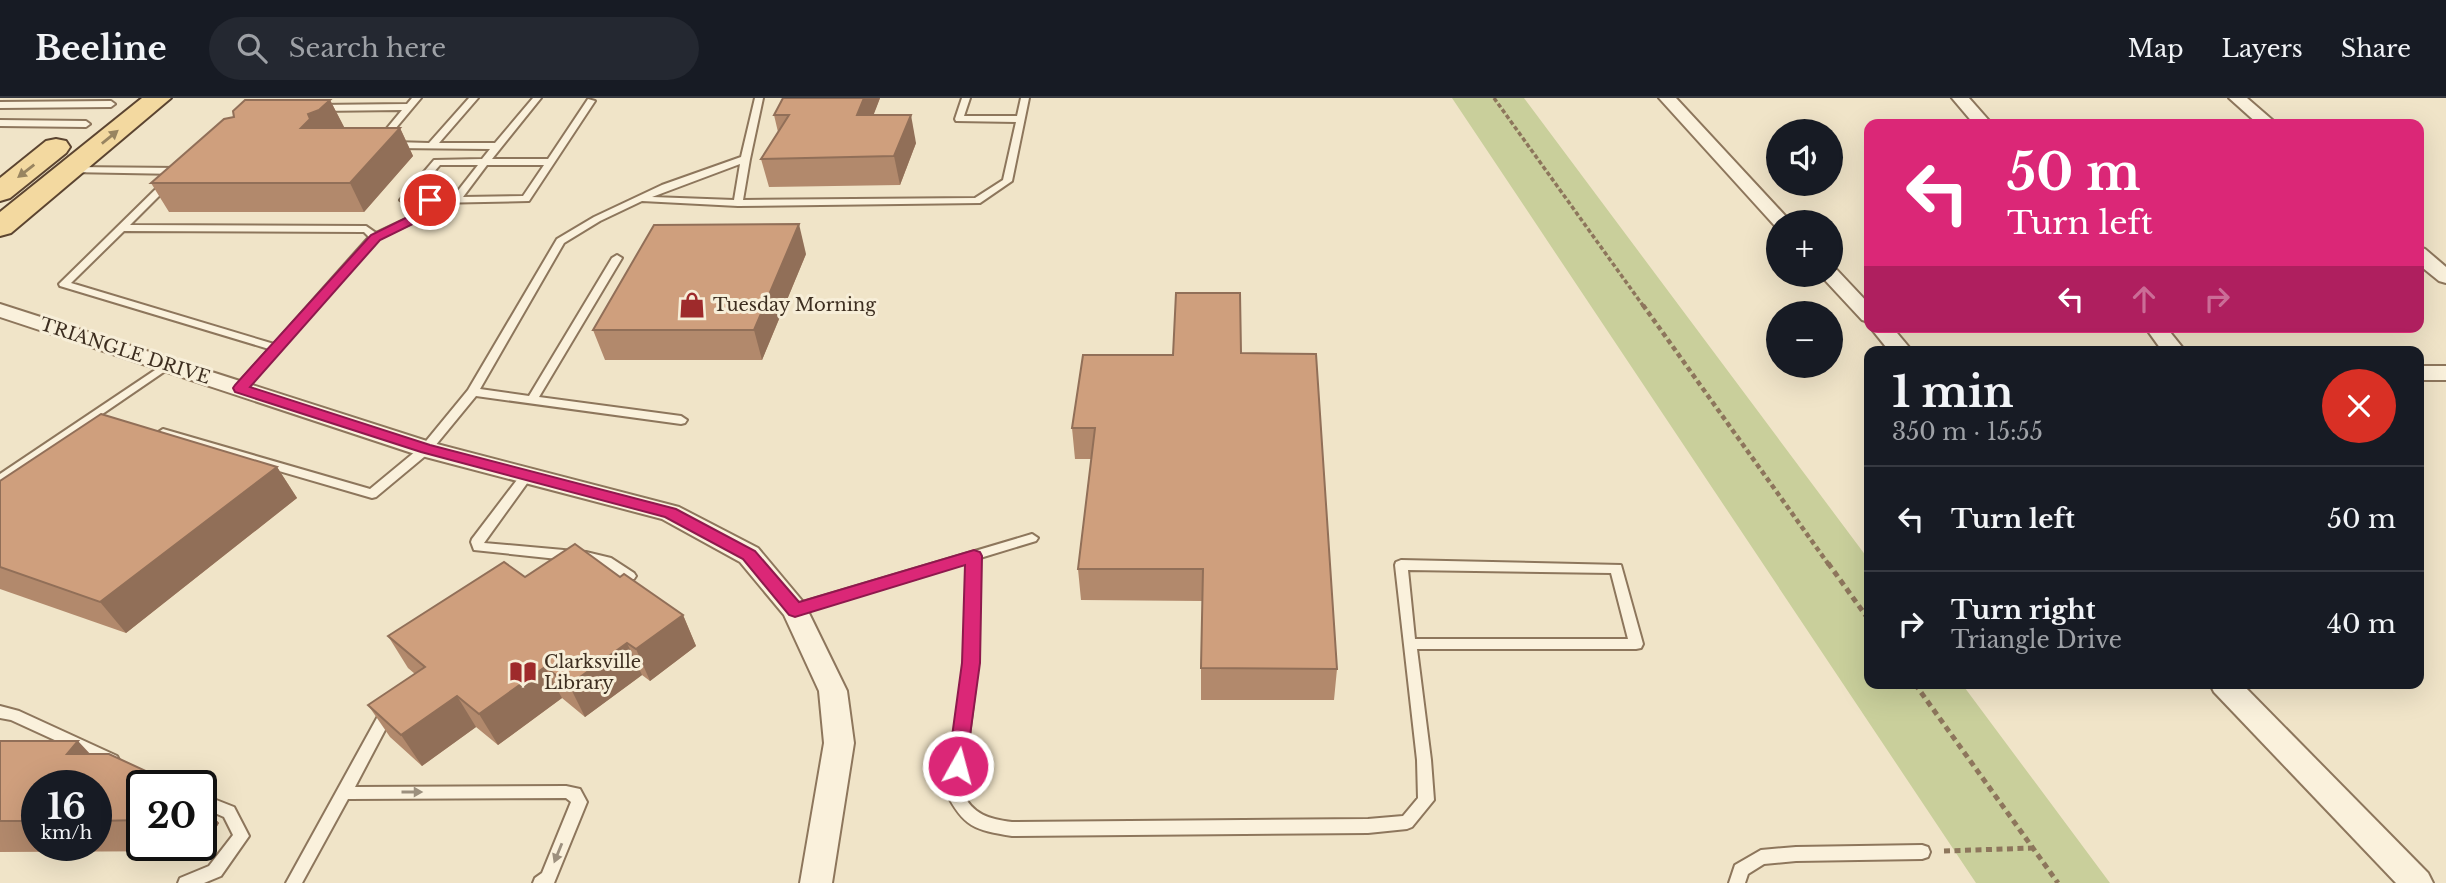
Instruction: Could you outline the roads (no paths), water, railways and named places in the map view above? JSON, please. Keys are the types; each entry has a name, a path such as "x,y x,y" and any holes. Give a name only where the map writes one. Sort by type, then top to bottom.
{"main road":[{"path":"0,227 158,98"},
{"path":"0,192 114,101"}],"street":[{"path":"1667,98 1771,210"},
{"path":"1960,98 1979,119"},
{"path":"2237,98 2262,119"},
{"path":"2424,258 2446,277"},
{"path":"1842,287 1864,311"},
{"name":"TRIANGLE DRIVE","path":"0,310 426,449 670,513 749,555 795,610 833,691 839,743 816,883"},
{"path":"2424,373 2446,373"},
{"path":"2229,689 2417,883"}],"lane":[{"path":"43,106 54,98"},
{"path":"417,98 377,145 498,146"},
{"path":"432,145 474,98"},
{"path":"456,200 537,98"},
{"path":"738,203 759,98"},
{"path":"966,98 959,119 1021,119"},
{"path":"640,199 738,203 977,201 1007,181 1025,98"},
{"path":"0,105 43,106 114,101"},
{"path":"550,162 437,162 405,200 526,199 591,102"},
{"path":"301,108 409,107"},
{"path":"2,124 86,124"},
{"path":"149,429 372,494 426,449 473,393 561,241 597,219 640,199 745,159"},
{"path":"70,170 183,168 64,285 276,348"},
{"path":"240,388 375,237 415,218 430,200"},
{"path":"123,228 366,229 375,237"},
{"path":"531,400 617,258"},
{"path":"0,480 167,365"},
{"path":"473,393 681,420"},
{"path":"97,414 110,417"},
{"path":"527,475 477,542 479,547 586,557 606,561 629,576"},
{"path":"795,610 1032,538"},
{"path":"974,556 971,663 954,792 962,810 981,824 1025,829 1368,826 1407,822 1426,800 1424,760 1409,644 1401,565 1616,568 1636,644 1409,644"},
{"path":"294,883 391,705"},
{"path":"0,712 14,715 122,764"},
{"path":"344,793 575,794 579,802 548,878 541,883"},
{"path":"186,883 215,871 241,836 229,812 217,807"},
{"path":"1737,883 1741,870 1761,857 1922,852"}],"place":[{"name":"Tuesday Morning","path":"692,305"},
{"name":"Clarksville Library","path":"523,672"}]}
